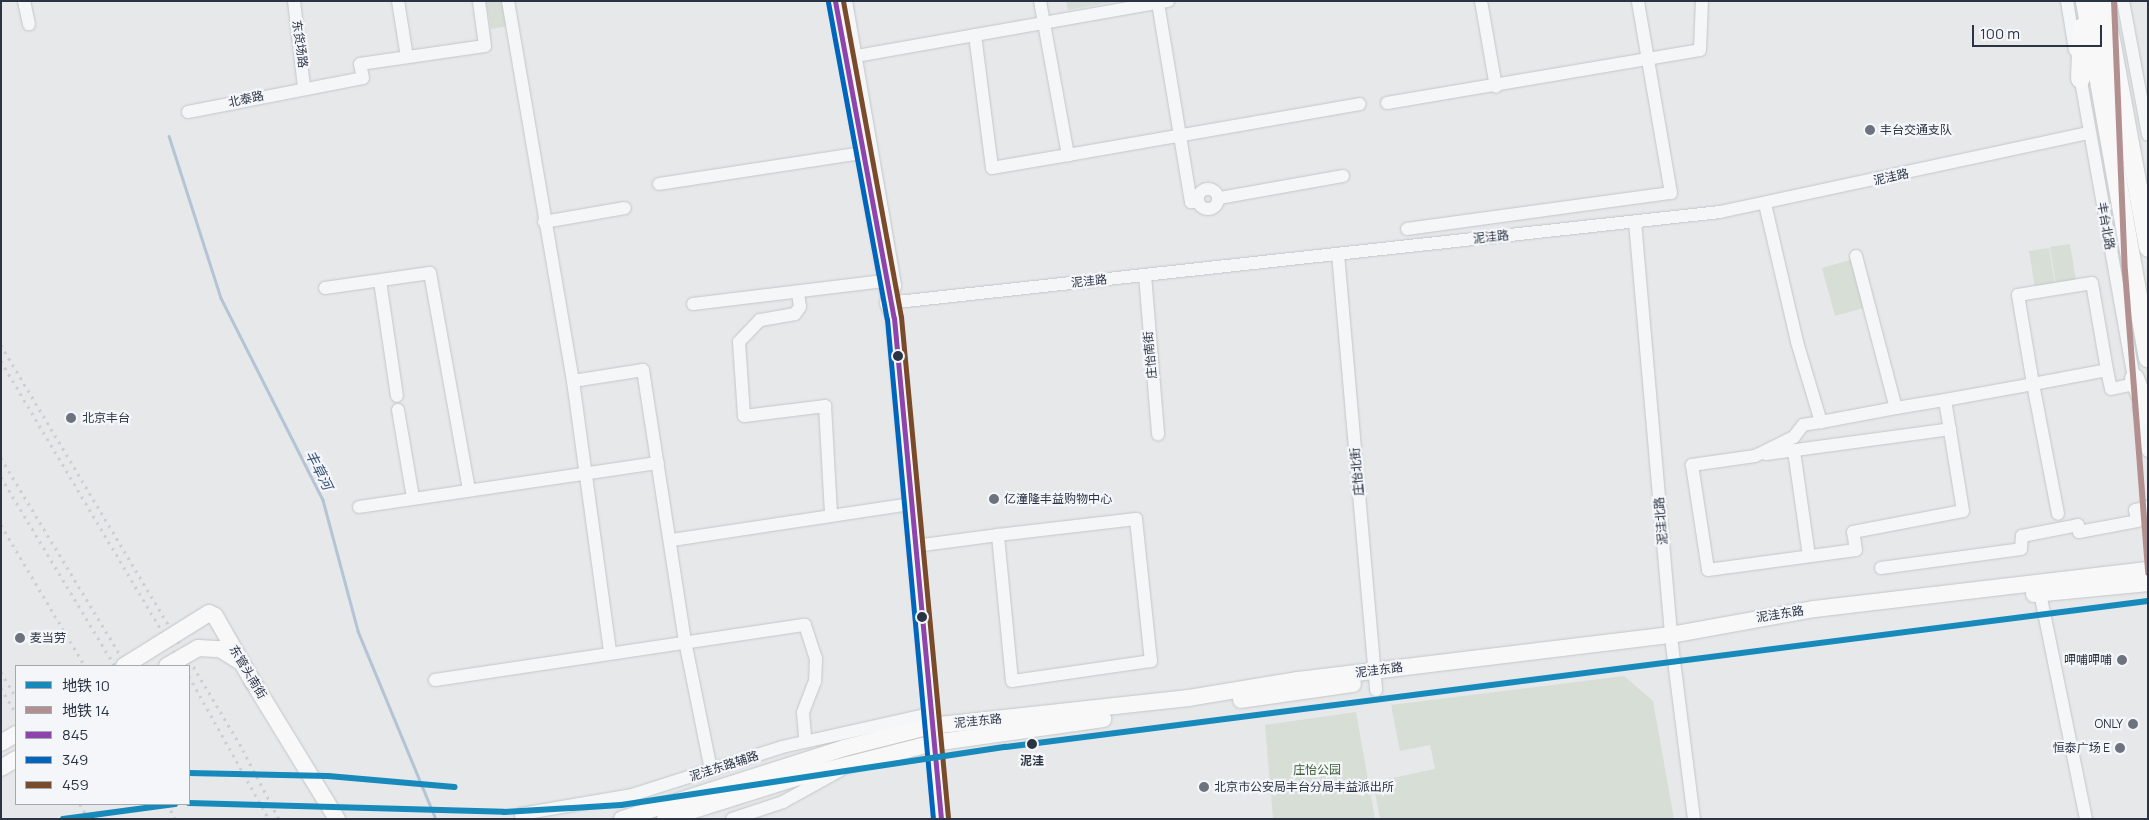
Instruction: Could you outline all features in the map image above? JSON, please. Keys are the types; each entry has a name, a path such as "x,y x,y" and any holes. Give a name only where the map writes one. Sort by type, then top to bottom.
{"highway":[{"path":"2080,78 2084,1"},
{"name":"丰台北路","path":"2084,1 2148,357"},
{"path":"2103,1 2148,247"},
{"path":"2112,53 2113,1"},
{"path":"2134,381 2148,415"}],"main road":[{"path":"888,304 928,721 941,819"},
{"path":"908,505 915,546 928,721"},
{"name":"泥洼东路","path":"1672,640 1814,608 2146,575"},
{"name":"泥洼东路","path":"665,819 792,779 846,768 931,744 1811,620 2083,589 2142,580 2146,575"},
{"name":"东管头南街","path":"126,665 209,613 215,616 336,818"},
{"path":"169,665 198,648 208,647 238,659 253,682"},
{"name":"泥洼东路","path":"622,819 928,721 1375,680"},
{"path":"1,743 15,735"},
{"path":"931,744 935,819"},
{"path":"1,768 15,760"}],"street":[{"path":"24,1 29,24"},
{"name":"东货场路","path":"294,1 304,87"},
{"path":"398,1 407,57 485,46 479,1"},
{"path":"508,1 544,222 573,381 610,652"},
{"path":"834,1 888,304"},
{"path":"846,1 895,286 888,304"},
{"path":"1040,1 1068,155"},
{"path":"1481,1 1496,87"},
{"path":"1407,229 1670,193 1638,1"},
{"path":"1387,103 1496,87 1700,50 1702,1"},
{"name":"丰台北路","path":"2067,1 2088,132 2148,451"},
{"path":"2123,1 2145,107 2148,135"},
{"path":"856,56 1163,2 1191,202 1198,201 1200,193 1208,188 1219,198 1343,176"},
{"path":"976,35 992,168 1360,104"},
{"name":"北泰路","path":"188,112 304,87 363,78 360,64 407,57"},
{"name":"泥洼路","path":"888,304 1635,222 1765,204 2088,132"},
{"path":"862,156 877,177"},
{"path":"658,184 862,156"},
{"path":"1765,204 1797,342 1821,422"},
{"path":"544,222 625,208"},
{"name":"泥洼北路","path":"1635,222 1672,640 1694,819"},
{"name":"庄怡北街","path":"1338,254 1375,680"},
{"path":"1856,256 1896,408"},
{"path":"325,288 430,273 469,490"},
{"name":"庄怡南街","path":"1145,275 1158,434"},
{"path":"380,281 397,396"},
{"path":"693,304 798,293 884,281"},
{"path":"2058,514 2018,296 2092,283 2111,389 2134,381"},
{"path":"798,293 795,314 760,320 739,342 744,416 825,406 831,514"},
{"path":"573,381 643,370 672,540 685,641 711,770"},
{"path":"1755,456 1794,437 1803,425 2107,370"},
{"path":"1945,400 1950,429 1963,511 1853,532 1856,550 1708,570 1692,465 1950,429"},
{"path":"398,410 413,498"},
{"path":"1794,451 1809,556"},
{"path":"359,507 586,472 658,463"},
{"path":"672,540 831,514 908,505"},
{"path":"1881,568 2021,549 2022,536 2078,525 2078,532 2138,521 2135,510 2148,507"},
{"path":"915,546 998,535 1136,519 1151,661 1012,681 998,535"},
{"path":"2040,593 2086,819"},
{"path":"434,680 610,652 805,625 816,658 815,681 803,713 805,737"},
{"name":"泥洼东路辅路","path":"522,819 522,814 632,795 795,744 928,721"},
{"path":"732,819 783,802 846,768"}],"green space":[{"path":"486,1 505,1 509,26 491,29"},
{"path":"1066,1 1112,1 1112,2 1068,10"},
{"path":"2070,244 2076,281 2056,285 2050,247"},
{"path":"2049,248 2055,285 2035,288 2029,251"},
{"path":"1850,260 1864,308 1835,316 1822,268"},
{"path":"1624,676 1653,701 1674,819 1380,819 1373,782 1435,769 1430,745 1400,751 1391,705"},
{"name":"庄怡公园","path":"1356,712 1375,819 1273,819 1265,725"}],"waterway":[{"name":"丰草河","path":"169,136 221,298 323,500 358,631 436,819"}],"railway":[{"path":"1,345 243,750 279,819"},
{"path":"1,361 182,665"},
{"path":"1,458 124,661"},
{"path":"1,477 114,665"},
{"path":"1,525 84,665"},
{"path":"1,672 15,695"},
{"path":"190,678 269,819"},
{"path":"1,688 15,711"},
{"path":"81,805 89,819"},
{"path":"168,805 176,819"}],"metro line":[{"name":"14","path":"2114,1 2125,271 2148,573"},
{"name":"10","path":"190,803 504,812 621,805 1006,747 2148,601"},
{"name":"10","path":"190,773 328,776 455,787"},
{"name":"10","path":"63,819 168,805"}],"transit line":[{"name":"845","path":"835,1 894,318 941,819"},
{"name":"459","path":"843,1 901,317 948,818"},
{"name":"349","path":"828,2 887,319 933,819"}],"place":[{"name":"丰台交通支队","path":"1870,130"},
{"name":"北京丰台","path":"71,418"},
{"name":"亿潼隆丰益购物中心","path":"994,499"},
{"name":"麦当劳","path":"20,638"},
{"name":"呷哺呷哺","path":"2122,660"},
{"name":"ONLY","path":"2133,724"},
{"name":"泥洼","path":"1032,744"},
{"name":"恒泰广场 E","path":"2120,748"},
{"name":"北京市公安局丰台分局丰益派出所","path":"1204,787"}]}
